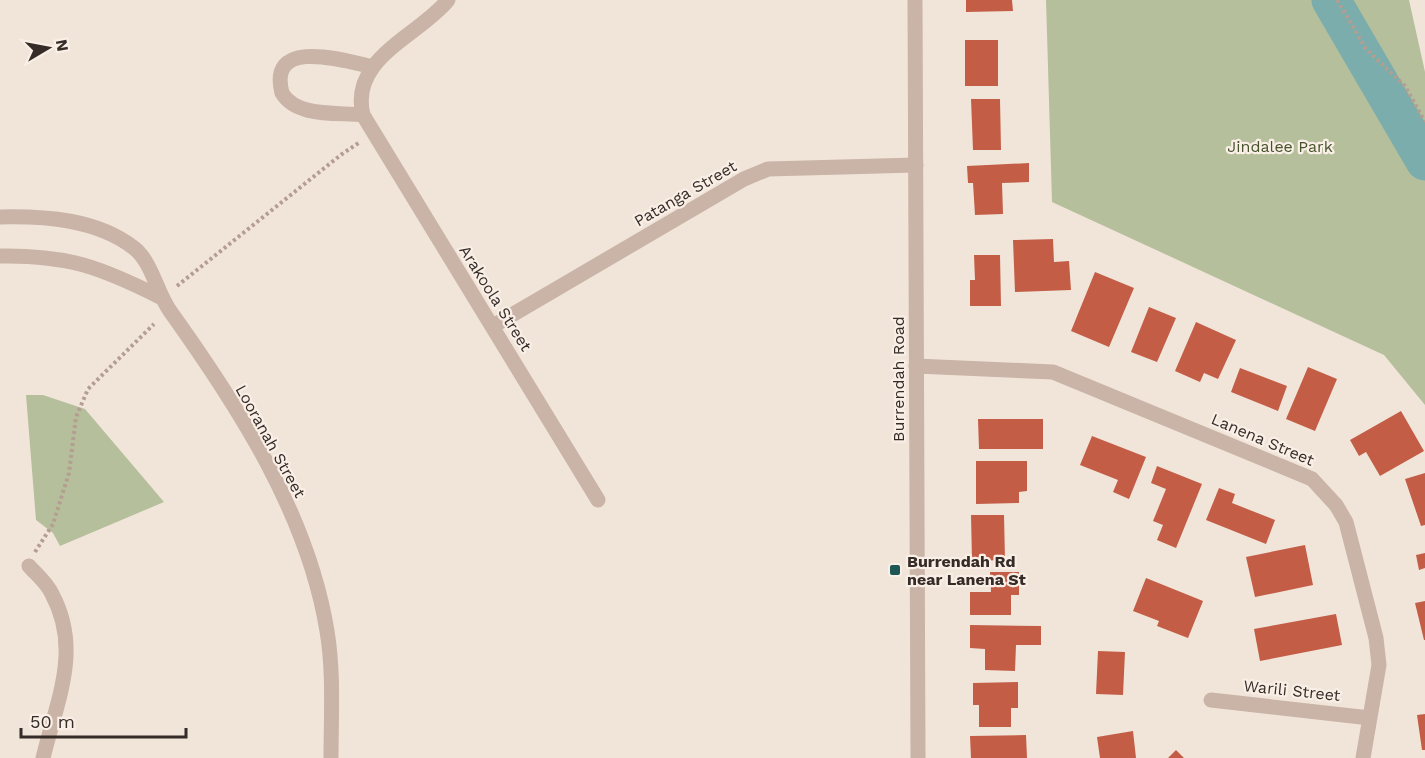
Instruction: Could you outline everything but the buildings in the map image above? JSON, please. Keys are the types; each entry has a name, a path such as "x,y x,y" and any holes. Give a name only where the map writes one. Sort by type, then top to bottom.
{"street":[{"path":"373,67 326,57 304,56 287,64 281,76 282,93 294,106 305,110 363,115 361,93 373,67 388,50 435,16 448,0"},
{"name":"Burrendah Road","path":"915,0 918,758"},
{"name":"Arakoola Street","path":"363,115 598,500"},
{"name":"Patanga Street","path":"493,326 744,179 768,169 916,165"},
{"name":"Looranah Street","path":"0,217 41,216 91,226 115,236 136,249 160,297 196,347 263,456 289,511 316,580 327,631 332,683 331,758"},
{"path":"0,256 39,255 80,262 160,297"},
{"name":"Lanena Street","path":"916,366 1053,372 1312,479 1336,505 1353,543 1378,654 1363,758"},
{"path":"28,566 52,592 66,627 68,656 43,758"},
{"name":"Warili Street","path":"1211,700 1370,718"}],"path":[{"path":"1337,0 1366,50 1405,86 1425,122"},
{"path":"177,286 342,154 375,135"},
{"path":"28,566 52,524 69,473 76,417 88,389 154,324"}],"green space":[{"name":"Jindalee Park","path":"1046,0 1409,0 1425,72 1425,405 1384,355 1052,202"},
{"path":"26,395 43,395 85,409 164,502 60,546 53,533 36,520"}],"waterway":[{"path":"1331,0 1425,161"}],"place":[{"name":"Burrendah Rd near Lanena St","path":"895,570"}]}
